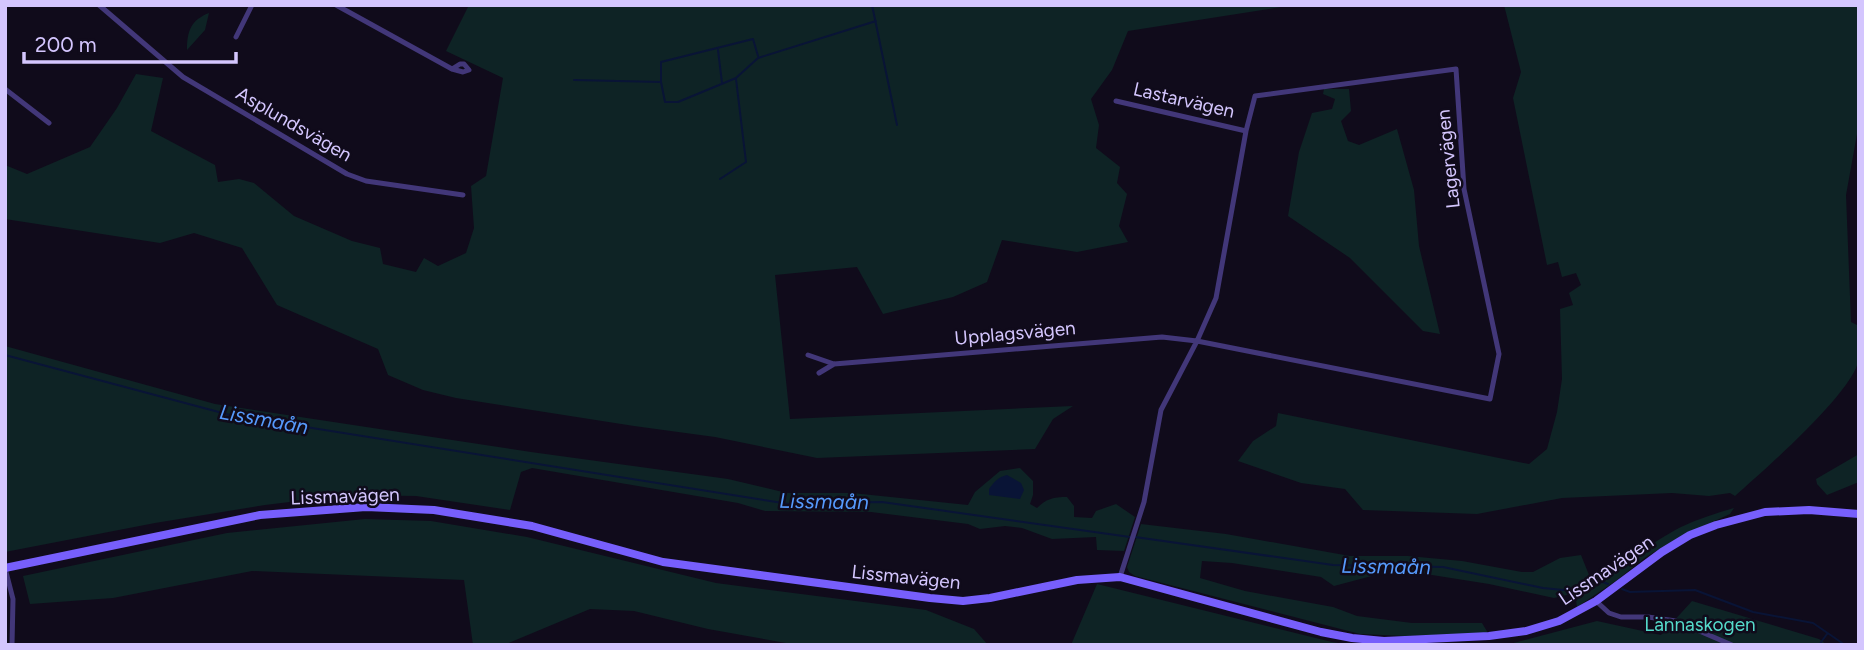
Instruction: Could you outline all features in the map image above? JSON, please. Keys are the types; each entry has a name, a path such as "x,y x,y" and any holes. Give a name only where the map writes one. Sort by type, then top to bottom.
{"street":[{"name":"Asplundsvägen","path":"99,5 183,77 346,174 366,181 463,195"},
{"path":"236,37 252,5"},
{"path":"336,5 452,69"},
{"name":"Lagervägen","path":"1120,577 1144,502 1161,411 1216,298 1246,131 1255,96 1456,69 1464,189 1499,354 1490,399 1197,341"},
{"path":"5,89 49,123"},
{"name":"Lastarvägen","path":"1115,101 1246,131"},
{"name":"Upplagsvägen","path":"834,364 1161,337 1197,341"},
{"path":"808,355 834,364"},
{"path":"819,373 834,364"},
{"name":"Lissmavägen","path":"5,568 260,516 366,508 447,512 532,526 663,562 930,598 962,601 990,598 1077,580 1120,577 1321,632 1384,641 1489,636 1526,631 1559,621 1596,601 1662,552 1690,535 1716,525 1765,512 1809,510 1859,514"},
{"path":"5,568 13,599 12,645"},
{"path":"1596,601 1609,613 1621,617 1676,621 1732,645"}],"green space":[{"path":"469,5 1294,5 1128,31 1112,70 1091,99 1099,125 1096,148 1120,167 1117,183 1127,194 1119,226 1128,242 1077,252 1002,240 987,282 953,297 883,314 857,267 775,275 790,419 1073,406 1053,419 1035,449 817,458 715,437 456,398 423,390 388,375 378,349 277,305 242,248 194,233 160,243 5,219 5,165 27,174 90,147 136,74 163,78 151,131 215,165 218,182 239,179 254,183 294,216 352,241 380,248 383,264 416,272 424,258 438,266 466,253 474,228 471,186 486,176 503,78 446,51"},
{"path":"1504,5 1859,5 1859,123 1846,195 1851,322 1859,326 1859,359 1853,374 1825,411 1735,496 1730,493 1709,496 1672,493 1562,498 1477,514 1363,510 1345,489 1301,483 1238,461 1253,441 1276,426 1278,413 1529,464 1547,449 1562,379 1560,309 1573,305 1569,293 1581,285 1576,273 1562,277 1558,262 1547,265 1513,98 1521,72"},
{"path":"209,13 205,30 187,50 191,27"},
{"path":"1324,89 1349,89 1351,111 1341,121 1348,141 1359,145 1397,129 1414,190 1419,246 1440,334 1423,331 1350,258 1288,216 1299,152 1312,113 1332,109 1335,99 1323,94"},
{"path":"5,346 215,404 728,479 787,493 852,493 968,505 975,492 1000,471 1020,468 1033,481 1030,504 1037,508 1050,499 1067,497 1074,506 1074,517 1092,518 1096,511 1116,504 1135,517 1124,551 1097,550 1096,537 1052,539 1022,528 1005,526 980,529 968,524 871,512 765,511 738,503 532,468 521,472 510,510 416,496 347,495 155,523 5,552"},
{"path":"1859,454 1859,482 1827,495 1816,479"},
{"path":"1734,508 1730,514 1681,536 1646,557 1577,607 1575,593 1554,598 1413,572 1383,573 1334,586 1321,577 1202,561 1200,578 1245,591 1333,607 1357,616 1412,623 1482,623 1488,633 1404,636 1360,634 1135,576 1127,567 1141,524 1226,534 1350,556 1408,556 1462,561 1522,572 1533,572 1560,558 1581,555 1589,575 1612,568 1681,527"},
{"path":"365,519 431,521 527,537 716,583 926,610 974,629 988,645 797,645 708,629 634,611 590,609 504,645 473,645 464,580 252,571 113,598 30,604 23,576 227,533"},
{"path":"1097,584 1332,642 1351,645 1071,645"},
{"name":"Lännaskogen","path":"1692,601 1819,639 1827,645 1506,645 1597,621 1661,635"}],"water":[{"path":"1007,475 1021,483 1024,490 1020,499 989,495 989,489 995,482"}],"waterway":[{"path":"872,5 897,125"},
{"path":"661,82 665,102 678,102 736,78 758,58 876,21"},
{"path":"574,80 661,82 661,62 753,39 758,56"},
{"path":"718,50 722,83"},
{"path":"720,179 746,162 736,79"},
{"name":"Lissmaån","path":"5,355 230,415 789,504 882,502 1130,537"},
{"name":"Lissmaån","path":"1135,537 1333,565 1443,567 1563,590 1603,582 1608,584"},
{"name":"Lissmaån","path":"1622,589 1630,592 1695,590 1753,612 1813,623 1845,645"},
{"path":"1819,645 1827,634"}]}
